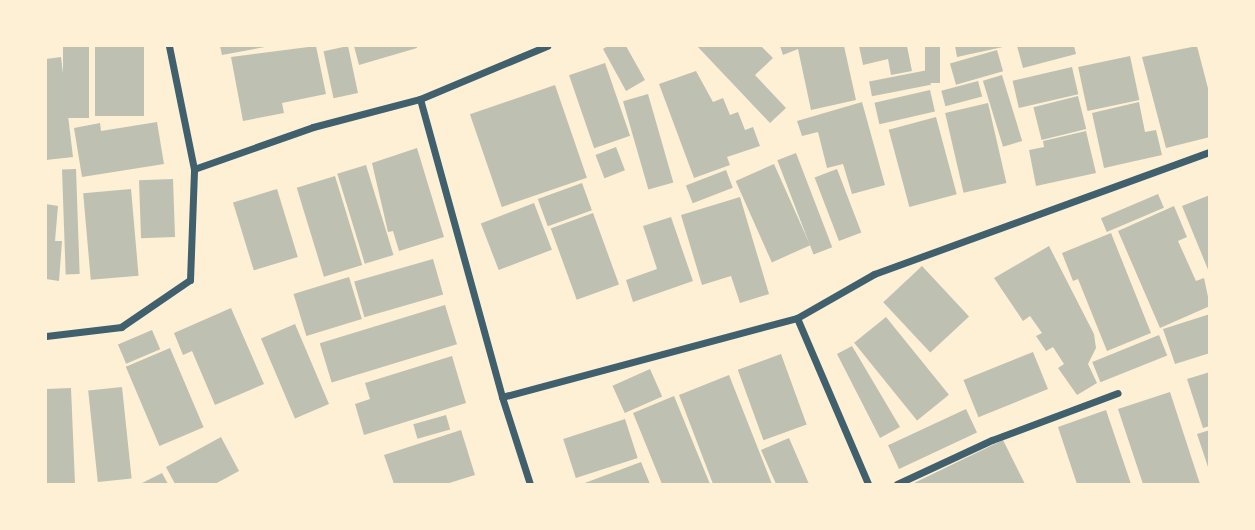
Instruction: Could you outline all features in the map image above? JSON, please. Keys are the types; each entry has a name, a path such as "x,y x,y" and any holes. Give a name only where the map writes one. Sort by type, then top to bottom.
{"street":[{"path":"46,336 121,327 190,280 194,169 169,46"},
{"path":"194,169 313,127 420,99 547,46"},
{"path":"420,99 502,397 530,485"},
{"path":"502,397 797,318 874,274 1209,152"},
{"path":"797,318 868,485"},
{"path":"897,485 992,440 1118,393"}],"building":[{"path":"63,46 89,46 89,118 63,118"},
{"path":"95,46 144,46 144,116 95,116"},
{"path":"220,46 265,46 265,47 222,55"},
{"path":"316,46 326,94 282,103 284,113 243,121 231,57"},
{"path":"348,46 358,93 334,98 324,51"},
{"path":"354,46 417,46 417,48 359,65"},
{"path":"608,46 626,46 645,80 626,91 603,49"},
{"path":"697,46 761,46 773,58 755,75 786,108 770,123"},
{"path":"780,46 844,46 856,100 811,110 798,49 783,55"},
{"path":"859,46 907,46 912,71 891,75 888,59 863,65"},
{"path":"925,46 940,46 940,83 925,83"},
{"path":"955,46 1003,46 1003,47 957,57"},
{"path":"1017,46 1074,46 1076,54 1023,68"},
{"path":"1197,46 1210,96 1210,137 1166,148 1142,57"},
{"path":"997,50 1003,71 956,85 950,64"},
{"path":"1130,56 1139,100 1088,111 1078,67"},
{"path":"61,57 73,157 46,160 46,59"},
{"path":"605,63 630,136 594,148 569,75"},
{"path":"1072,67 1078,94 1019,108 1013,81"},
{"path":"928,70 931,85 872,96 869,81"},
{"path":"696,71 713,102 723,98 730,115 738,112 745,130 753,127 760,146 727,157 730,165 694,178 659,84"},
{"path":"1002,75 1022,141 1003,147 983,81"},
{"path":"978,81 982,96 945,106 941,91"},
{"path":"555,85 587,178 502,207 470,114"},
{"path":"930,90 935,111 879,124 874,103"},
{"path":"648,94 673,182 648,190 623,101"},
{"path":"1078,96 1086,129 1042,140 1033,107"},
{"path":"862,102 885,185 852,194 843,164 827,168 818,132 802,136 797,121"},
{"path":"1139,102 1145,132 1156,130 1162,155 1104,168 1092,113"},
{"path":"988,103 1006,183 964,193 945,113"},
{"path":"936,117 957,194 909,207 889,130"},
{"path":"157,122 164,164 82,177 74,128 100,123 101,131"},
{"path":"1086,131 1096,173 1036,186 1029,150 1044,147 1043,141"},
{"path":"616,147 625,170 604,178 595,155"},
{"path":"417,148 444,237 399,251 393,231 388,232 372,163"},
{"path":"796,153 832,247 814,254 777,160"},
{"path":"774,164 810,245 772,262 736,181"},
{"path":"366,165 393,255 365,264 337,174"},
{"path":"62,169 76,169 80,274 66,274"},
{"path":"837,169 861,232 839,241 815,178"},
{"path":"726,170 733,188 693,203 686,185"},
{"path":"335,176 362,265 324,277 297,188"},
{"path":"173,179 175,237 141,238 139,180"},
{"path":"582,183 592,210 548,226 538,199"},
{"path":"131,189 139,276 91,280 83,193"},
{"path":"277,189 298,257 254,270 233,202"},
{"path":"1158,194 1164,208 1107,232 1101,218"},
{"path":"1210,195 1210,272 1209,272 1182,206"},
{"path":"740,197 769,294 740,303 731,276 702,285 681,215"},
{"path":"534,203 552,250 499,270 481,223"},
{"path":"46,204 58,206 55,241 62,241 59,281 46,279"},
{"path":"1174,206 1187,237 1178,241 1196,281 1204,278 1210,306 1160,328 1118,231"},
{"path":"593,213 619,284 577,300 551,228"},
{"path":"671,217 693,281 633,302 626,280 657,269 643,226"},
{"path":"1111,233 1151,333 1107,351 1078,279 1073,281 1062,253"},
{"path":"1049,246 1094,334 1096,348 1088,364 1097,383 1077,395 1058,368 1064,364 1053,347 1046,351 1036,336 1042,333 1030,316 1023,321 994,278"},
{"path":"433,259 443,295 364,317 354,282"},
{"path":"922,266 969,316 930,353 883,302"},
{"path":"349,277 362,319 306,336 294,294"},
{"path":"445,305 457,344 332,383 320,343"},
{"path":"231,308 264,384 215,405 192,351 183,355 174,333"},
{"path":"1210,314 1210,353 1175,364 1163,329"},
{"path":"886,317 949,395 917,421 854,343"},
{"path":"295,324 329,404 295,419 261,338"},
{"path":"152,330 160,349 126,364 118,344"},
{"path":"1159,335 1167,355 1100,382 1092,362"},
{"path":"852,346 900,427 880,438 837,354"},
{"path":"170,348 204,427 159,446 126,367"},
{"path":"1033,352 1048,389 978,417 963,380"},
{"path":"781,354 807,424 763,440 738,370"},
{"path":"452,356 466,403 364,435 355,404 370,399 365,383"},
{"path":"650,369 662,396 625,413 613,386"},
{"path":"1210,372 1210,426 1203,428 1187,379"},
{"path":"729,375 772,484 713,484 679,395"},
{"path":"122,387 132,478 98,482 88,391"},
{"path":"71,388 75,484 46,484 46,389"},
{"path":"1170,392 1200,484 1143,484 1118,409"},
{"path":"674,396 710,484 662,484 633,413"},
{"path":"966,409 977,433 899,469 888,445"},
{"path":"1106,410 1131,484 1077,484 1058,427"},
{"path":"446,415 450,429 417,439 413,424"},
{"path":"625,419 638,458 576,478 563,439"},
{"path":"461,430 475,475 446,484 394,484 384,455"},
{"path":"1210,430 1210,470 1209,470 1197,434"},
{"path":"221,437 239,471 215,484 175,484 166,467"},
{"path":"789,438 809,484 776,484 761,450"},
{"path":"1003,440 1025,484 912,484"},
{"path":"641,462 650,484 582,484"},
{"path":"162,473 168,484 140,484"}]}
